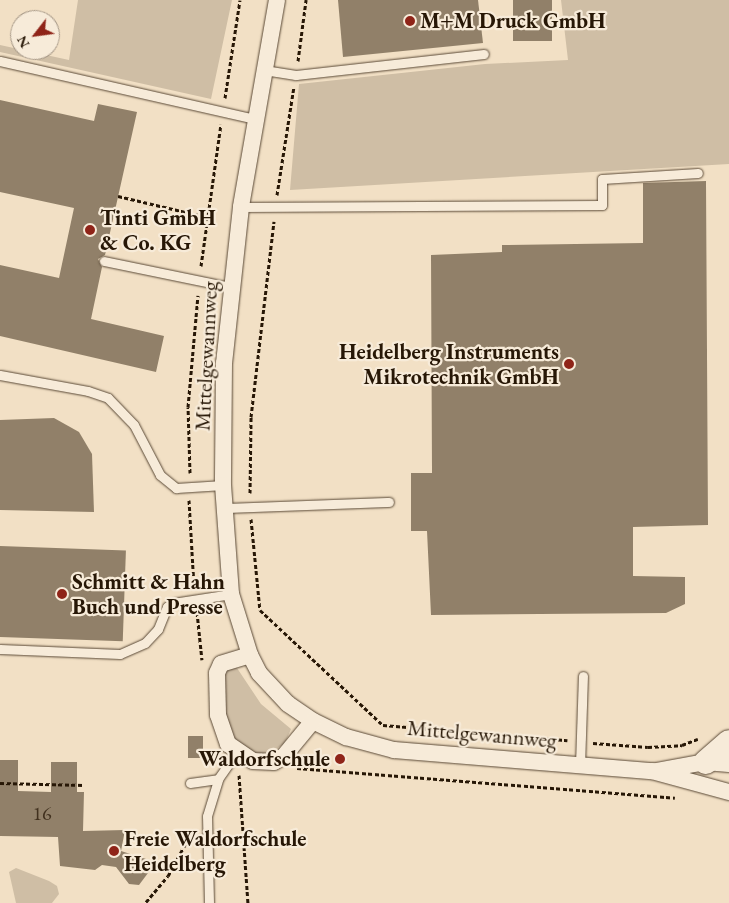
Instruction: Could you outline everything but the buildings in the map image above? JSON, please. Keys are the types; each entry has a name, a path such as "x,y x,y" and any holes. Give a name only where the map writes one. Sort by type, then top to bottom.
{"main road":[{"path":"706,762 729,742"}],"street":[{"name":"Mittelgewannweg","path":"277,0 241,207 224,363 223,485 231,594 250,655 271,688 313,721 346,737 394,750 652,771 729,792"},
{"path":"250,655 221,664 217,673 220,728 236,759 259,763 274,762 284,756 313,721"},
{"name":"Mittelgewannweg","path":"652,771 706,762 729,764"}],"lane":[{"path":"264,70 296,75 484,54"},
{"path":"0,61 256,118"},
{"path":"241,207 602,205 602,179 698,173"},
{"path":"104,261 231,287"},
{"path":"0,376 88,391 108,398 134,424 160,475 176,488 223,485"},
{"path":"224,508 389,502"},
{"path":"0,649 120,654 145,643 158,628 166,607 173,603 231,594"},
{"path":"580,765 583,676"},
{"path":"209,903 207,816 218,779 236,759"},
{"path":"190,783 218,779"}],"path":[{"path":"118,196 207,217"},
{"path":"236,759 248,903"},
{"path":"288,767 682,799"},
{"path":"0,783 84,785"},
{"path":"146,902 168,876 185,842 210,804"}],"shaded area":[{"path":"78,0 232,0 211,99 36,60 60,60 60,58 69,60"},
{"path":"561,0 729,0 729,164 290,190 299,84 485,64 568,60"},
{"path":"0,45 10,47 10,54 0,52"},
{"path":"235,665 261,704 291,729 285,743 267,755 254,755 234,741 225,712 223,687 226,670"},
{"path":"16,868 49,881 57,886 59,894 52,903 16,903 9,872"}],"place":[{"name":"M+M Druck GmbH","path":"410,21"},
{"name":"Tinti GmbH & Co. KG","path":"90,230"},
{"name":"Heidelberg Instruments Mikrotechnik GmbH","path":"569,364"},
{"name":"Schmitt & Hahn Buch und Presse","path":"62,594"},
{"name":"Waldorfschule","path":"340,759"},
{"name":"Freie Waldorfschule Heidelberg","path":"114,851"}]}
